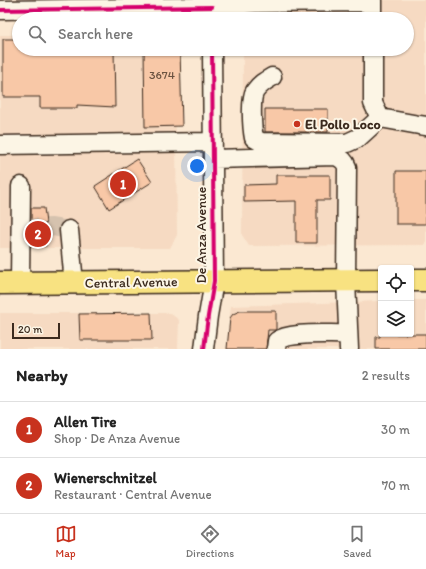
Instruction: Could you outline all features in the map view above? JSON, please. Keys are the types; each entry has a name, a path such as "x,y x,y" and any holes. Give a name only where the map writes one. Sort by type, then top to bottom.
{"main road":[{"name":"Central Avenue","path":"10,283 378,280"},
{"path":"414,280 426,280"}],"street":[{"path":"0,10 22,5 212,9 254,3 372,7"},
{"name":"De Anza Avenue","path":"204,349 214,281 212,56"},
{"path":"373,56 373,103 380,118"},
{"path":"272,77 262,83 254,92 253,133 254,138 261,142 347,143 358,138 380,118"},
{"path":"380,118 426,126"},
{"path":"0,145 212,150 336,156 342,159 347,167 346,280 348,342 292,335 281,338 277,341 276,349"},
{"path":"10,283 21,186"},
{"path":"69,230 74,283"}],"shaded area":[{"path":"244,0 426,0 426,245 249,246 242,235 243,56 414,56 414,12 244,12"},
{"path":"0,35 12,35 12,56 175,56 177,235 170,248 0,248"},
{"path":"414,300 426,300 426,349 226,349 231,306 378,301 378,337 414,337"},
{"path":"0,313 170,313 179,320 178,349 0,349"}],"building":[{"path":"3,39 12,39 12,56 114,56 115,107 77,105 77,108 40,108 40,97 3,97"},
{"path":"144,56 180,56 182,126 145,127"},
{"name":"El Pollo Loco","path":"265,109 328,109 328,132 265,132"},
{"path":"137,159 152,182 109,209 95,186"},
{"path":"396,171 426,171 426,224 396,224"},
{"path":"276,175 330,175 330,200 317,200 317,243 296,243 296,201 244,202 244,185 276,184"},
{"path":"31,208 44,208 46,223 46,246 31,246"},
{"path":"240,311 276,311 276,330 268,330 266,349 227,349 230,318 233,314"},
{"path":"151,313 152,340 80,340 79,314"},
{"path":"414,334 426,334 426,349 376,349 376,337 414,337"}],"tunnel":[{"path":"21,233 28,228 52,227 69,230"}],"cycle path":[{"path":"0,10 212,7"},
{"path":"204,349 214,281 212,56"}],"place":[{"name":"El Pollo Loco","path":"297,124"},
{"name":"Allen Tire","path":"123,184"},
{"name":"Wienerschnitzel","path":"38,234"}]}
